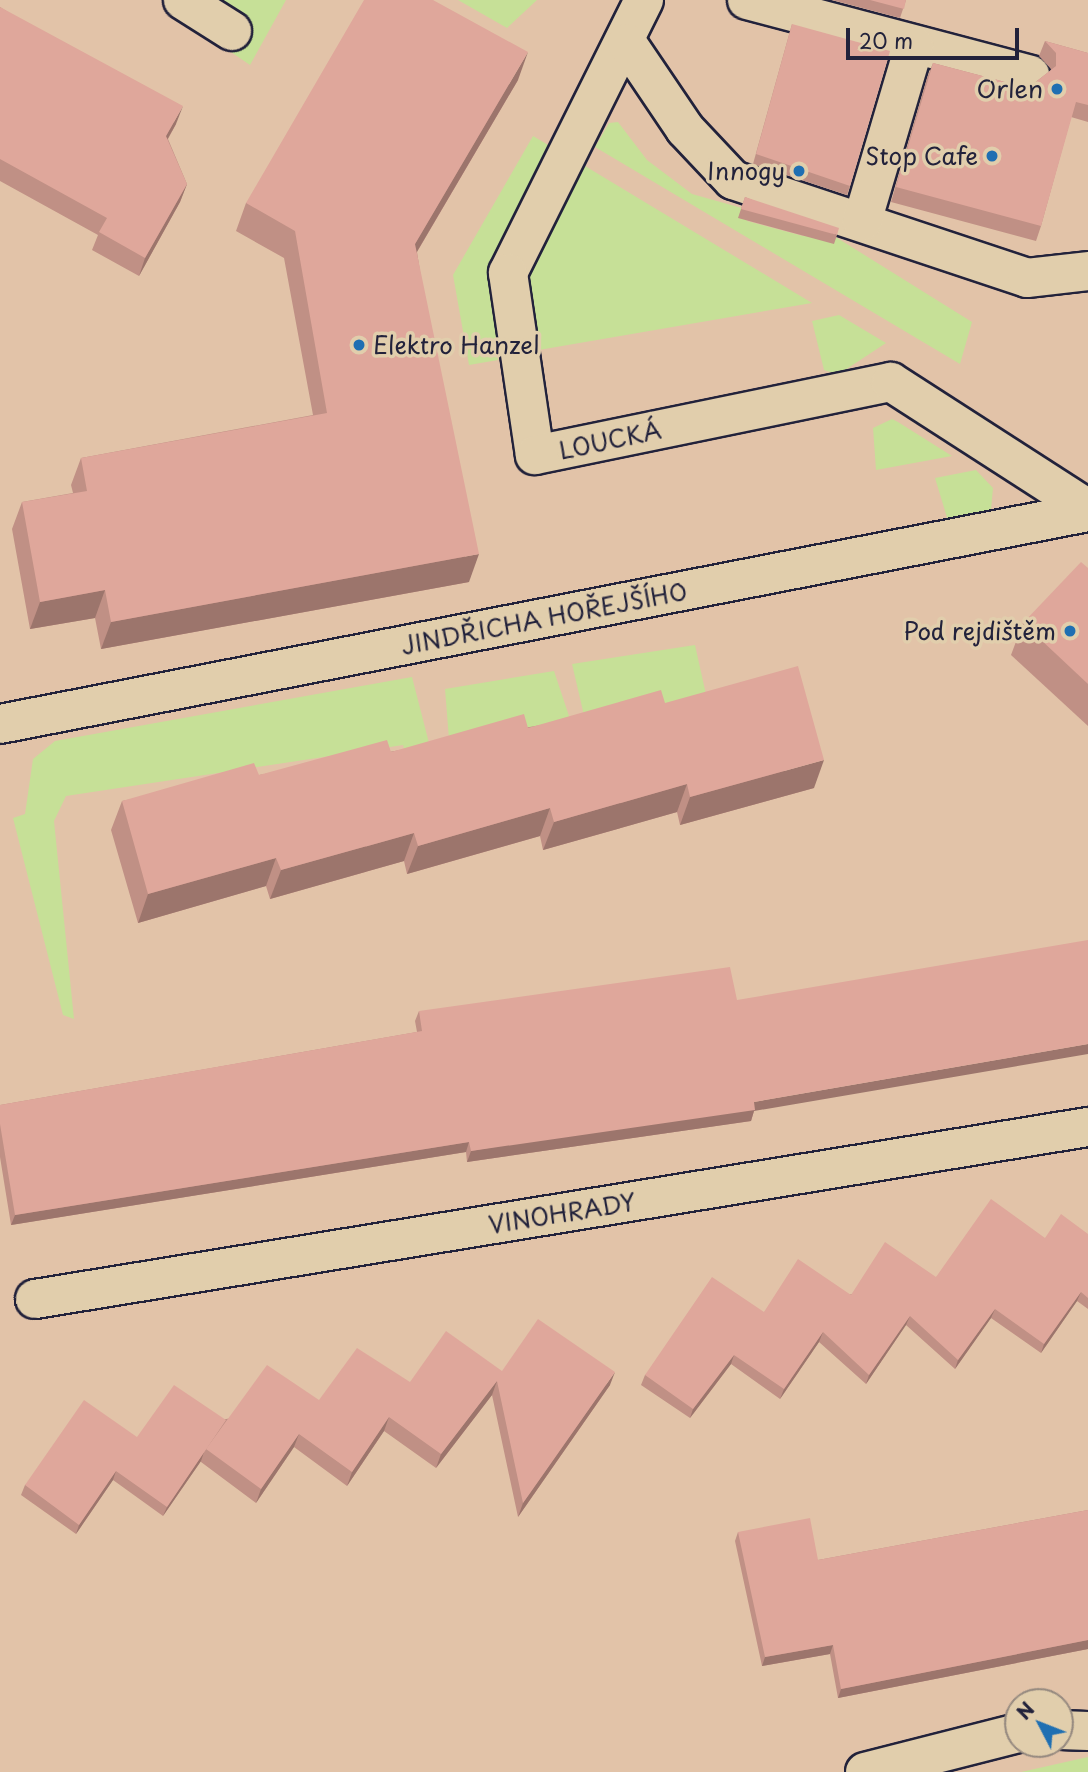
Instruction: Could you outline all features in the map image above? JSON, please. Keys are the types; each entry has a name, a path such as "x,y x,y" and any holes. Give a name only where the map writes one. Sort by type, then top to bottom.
{"street":[{"path":"183,0 232,31"},
{"name":"LOUCKÁ","path":"644,0 627,43 508,273 535,456 891,382 1088,510"},
{"path":"747,0 1030,75"},
{"path":"627,43 685,130 733,180 1027,278 1088,271"},
{"path":"862,222 914,46"},
{"name":"JINDŘICHA HOŘEJŠÍHO","path":"0,724 1088,510"},
{"name":"VINOHRADY","path":"35,1299 1088,1127"},
{"path":"865,1772 1004,1737"}],"green space":[{"path":"212,0 286,0 250,65 228,50 245,21"},
{"path":"458,0 537,0 507,28"},
{"path":"618,122 647,160 692,194 749,210 747,221 803,236 826,231 972,322 960,364 595,147 609,123"},
{"path":"533,136 555,149 492,272 498,360 469,365 453,275"},
{"path":"585,166 812,303 533,351 525,283 531,260"},
{"path":"839,315 886,343 842,372 830,372 824,370 812,321"},
{"path":"892,419 952,456 876,470 873,428"},
{"path":"976,470 993,488 991,510 982,522 949,524 935,478"},
{"path":"695,645 711,717 589,737 572,664"},
{"path":"554,671 577,740 410,772 403,745 66,796 54,821 74,1019 63,1015 13,818 25,814 33,759 55,741 412,677 429,743 449,739 445,689"},
{"path":"1088,1757 1088,1772 1021,1772"}],"building":[{"name":"Elektro Hanzel","path":"364,0 433,0 528,52 415,244 479,554 111,622 105,590 40,602 22,502 87,491 81,458 327,413 295,231 246,203"},
{"path":"870,0 906,0 904,9"},
{"path":"0,7 183,106 166,136 187,184 145,258 99,232 107,218 0,159"},
{"path":"792,24 890,51 850,186 756,154"},
{"name":"Stop Cafe","path":"1045,41 1088,53 1088,105 1076,102 1041,226 896,187 933,63 1028,88 1056,66 1056,53"},
{"path":"745,197 839,228 837,235 741,209"},
{"path":"1081,562 1088,568 1088,684 1023,623"},
{"path":"798,666 824,760 690,797 687,784 554,822 550,808 418,846 414,833 281,870 276,858 148,894 122,801 254,763 259,775 387,740 391,752 524,714 528,728 661,690 665,703"},
{"path":"1088,940 1088,1044 754,1102 755,1110 471,1151 469,1142 15,1215 0,1124 0,1105 422,1031 419,1011 730,967 737,1000"},
{"path":"991,1199 1045,1238 1061,1214 1088,1234 1088,1298 1081,1292 1044,1344 995,1309 958,1360 910,1316 869,1375 823,1332 784,1389 734,1355 693,1409 645,1375 712,1277 764,1312 798,1259 851,1295 885,1242 936,1277"},
{"path":"538,1319 615,1372 523,1503 497,1381 441,1454 389,1417 352,1472 299,1434 261,1489 206,1449 267,1365 319,1400 357,1348 410,1382 446,1331 502,1371"},
{"path":"174,1385 226,1420 167,1507 116,1471 79,1525 25,1485 84,1400 137,1437"},
{"path":"1088,1510 1088,1640 841,1689 833,1645 765,1657 738,1532 810,1518 818,1560"}],"place":[{"name":"Orlen","path":"1057,89"},
{"name":"Stop Cafe","path":"992,156"},
{"name":"Innogy","path":"799,171"},
{"name":"Elektro Hanzel","path":"359,345"},
{"name":"Pod rejdištěm","path":"1070,631"}]}
